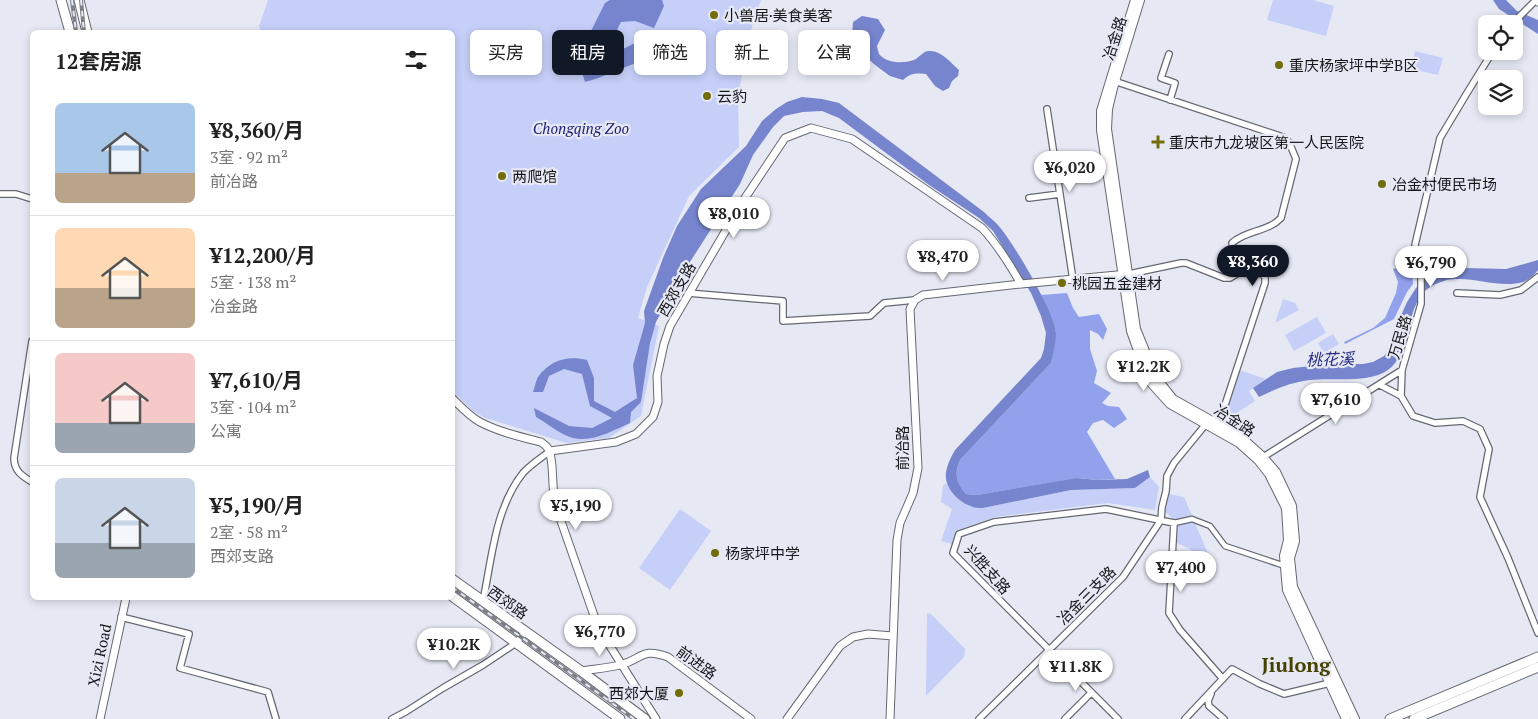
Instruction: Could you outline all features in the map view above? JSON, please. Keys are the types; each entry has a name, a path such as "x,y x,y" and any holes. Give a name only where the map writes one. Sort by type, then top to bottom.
{"main road":[{"path":"61,0 69,30"},
{"path":"79,0 86,30"},
{"name":"冶金路","path":"1112,81 1135,0"},
{"name":"冶金路","path":"1140,0 1101,110 1101,130 1126,275 1131,331 1151,383 1170,404 1209,422 1276,472 1292,506 1295,541 1290,558 1293,587 1352,719"},
{"name":"冶金路","path":"1261,459 1286,508 1288,540 1284,556 1287,590 1330,683 1352,719"},
{"name":"西郊路","path":"455,581 581,671 644,719"},
{"name":"西郊路","path":"455,598 620,719"},
{"path":"1390,719 1538,657"},
{"path":"1414,719 1538,667"}],"street":[{"path":"1521,15 1536,1"},
{"path":"1169,54 1161,78 1175,83 1170,100"},
{"name":"万民路","path":"1401,396 1402,370 1421,304 1421,271 1415,245 1440,138 1488,60"},
{"path":"1112,81 1283,137 1294,150 1296,159 1280,218 1276,224 1238,237 1232,243 1233,250 1241,258 1246,268 1262,274 1265,277 1265,283 1222,414 1209,422"},
{"path":"1047,109 1073,280"},
{"name":"西郊支路","path":"550,451 616,442 636,434 653,417 658,402 657,376 664,344 670,326 688,293 743,201 785,138 811,128 852,140 982,228 1008,260 1020,284"},
{"path":"0,194 16,194 30,198"},
{"path":"1029,198 1060,194"},
{"path":"688,293 783,301 783,321 870,316 884,303 915,300 923,295 978,288 1126,275 1181,263 1186,263 1224,278 1230,278 1246,268"},
{"path":"1457,293 1500,296 1521,290 1538,277"},
{"name":"前冶路","path":"890,719 897,540 900,523 912,493 918,468 910,309 915,300"},
{"path":"30,354 14,458 16,469 30,481"},
{"path":"1261,459 1402,370"},
{"path":"1380,385 1401,396 1413,416 1435,423 1463,421 1480,429 1489,449 1480,497 1508,558 1538,633"},
{"path":"455,401 479,421 499,430 541,442 550,451 554,501 598,627 656,719"},
{"name":"冶金三支路","path":"979,719 1123,577 1161,520 1167,476 1174,463 1209,422"},
{"path":"483,601 499,525 508,496 524,472 550,451"},
{"name":"兴胜支路","path":"1118,719 953,553 959,534 994,522 1106,509 1161,520"},
{"path":"1161,520 1174,523 1192,519 1201,522 1210,526 1225,546 1285,566"},
{"path":"1174,523 1169,613 1180,630 1223,679"},
{"name":"Xizi Road","path":"100,719 125,600"},
{"path":"121,617 188,634 180,668 268,692 276,719"},
{"path":"392,719 407,712 442,688 483,665 516,643 526,631"},
{"path":"787,719 840,646 853,638 868,634 893,636"},
{"name":"前进路","path":"581,671 621,665 645,653 656,652 668,657 750,719"},
{"path":"1185,719 1232,669 1284,694 1330,683"},
{"path":"1215,688 1209,699 1209,706 1224,719"},
{"path":"1066,719 1091,692"}],"green space":[{"name":"Chongqing Zoo","path":"268,0 761,0 751,30 716,30 716,75 742,75 738,95 739,147 689,196 647,287 638,318 659,326 641,416 609,438 567,443 485,418 473,411 455,394 455,30 260,30 259,26"},
{"path":"1273,0 1313,0 1334,6 1326,36 1267,20"},
{"path":"1415,51 1443,58 1438,75 1411,69"},
{"path":"1283,299 1295,303 1299,310 1275,323"},
{"path":"1317,317 1326,333 1294,351 1285,335"},
{"path":"1333,334 1339,344 1324,353 1318,343"},
{"path":"1239,370 1266,379 1249,391 1255,401 1232,416 1225,412"},
{"path":"1150,477 1159,487 1155,510 1108,503 995,517 957,530 952,544 941,541 952,509 941,502 943,485 948,483 948,487 983,508 1071,490 1135,488"},
{"path":"1169,494 1184,497 1209,556 1199,560 1190,549 1177,543 1177,525 1165,512"},
{"path":"680,509 711,531 670,590 639,568"},
{"path":"927,613 931,614 965,649 964,657 926,696"}],"shaded area":[{"path":"610,0 662,0 664,6 654,28 635,21 621,22 617,30 592,30 605,3"},
{"path":"1493,0 1506,0 1517,11 1538,20 1538,34 1523,24 1523,15 1508,15 1499,9"},
{"path":"862,16 878,19 885,30 877,46 879,54 887,60 907,62 916,59 925,52 933,51 959,70 958,76 952,81 949,88 943,91 935,86 926,74 913,74 903,80 890,76 870,60 870,30 852,30 853,22"},
{"path":"633,44 634,44 634,64 624,68 624,48"},
{"path":"583,75 606,75 598,78 585,82"},
{"path":"802,97 839,103 984,212 998,225 1013,246 1032,277 1054,323 1056,333 1051,363 960,460 957,478 966,494 977,495 1077,478 1098,480 1127,479 1148,470 1150,477 1135,488 1071,490 983,508 975,508 966,504 953,493 947,484 946,473 949,461 955,450 1041,358 1046,333 1041,316 1031,293 993,231 979,218 929,185 839,118 822,111 784,116 773,127 753,155 740,184 688,265 656,322 650,343 641,402 631,412 630,423 601,436 578,439 561,433 536,417 534,408 569,426 592,428 612,418 590,406 582,374 564,369 549,376 543,392 533,392 537,378 548,366 560,360 573,358 587,360 594,378 594,401 615,412 637,398 633,365 645,323 644,311 677,226 701,189 746,146 762,121 787,102"},
{"path":"1538,260 1538,270 1527,280 1515,284 1453,279 1430,287 1416,305 1396,363 1380,374 1361,379 1303,381 1284,386 1259,397 1253,388 1277,372 1293,368 1330,364 1363,364 1373,362 1384,356 1391,347 1399,320 1407,302 1416,288 1426,278 1444,270 1466,268 1506,269"},
{"path":"1404,266 1412,271 1413,284 1394,319 1345,344 1344,342 1373,328 1385,318 1396,293 1398,282 1393,269"},
{"path":"1067,293 1079,317 1099,314 1107,329 1103,340 1098,334 1090,330 1090,349 1097,371 1094,383 1111,393 1102,403 1108,406 1119,407 1127,419 1114,428 1103,420 1093,423 1087,432 1115,479 1079,478 977,495 966,494 957,478 960,460 1051,363 1056,332 1041,295"}],"railway":[{"path":"72,0 76,30"},
{"path":"81,0 84,30"},
{"path":"455,589 634,719"}],"place":[{"name":"小兽居·美食美客","path":"714,15"},
{"name":"重庆杨家坪中学B区","path":"1279,65"},
{"name":"云豹","path":"707,96"},
{"name":"重庆市九龙坡区第一人民医院","path":"1158,142"},
{"name":"两爬馆","path":"502,176"},
{"name":"冶金村便民市场","path":"1382,184"},
{"name":"桃园五金建材","path":"1062,283"},
{"name":"杨家坪中学","path":"715,553"},
{"name":"西郊大厦","path":"679,693"}],"district":[{"name":"Jiulong","path":"1296,664"}],"water label":[{"name":"桃花溪","path":"1330,359"}]}
